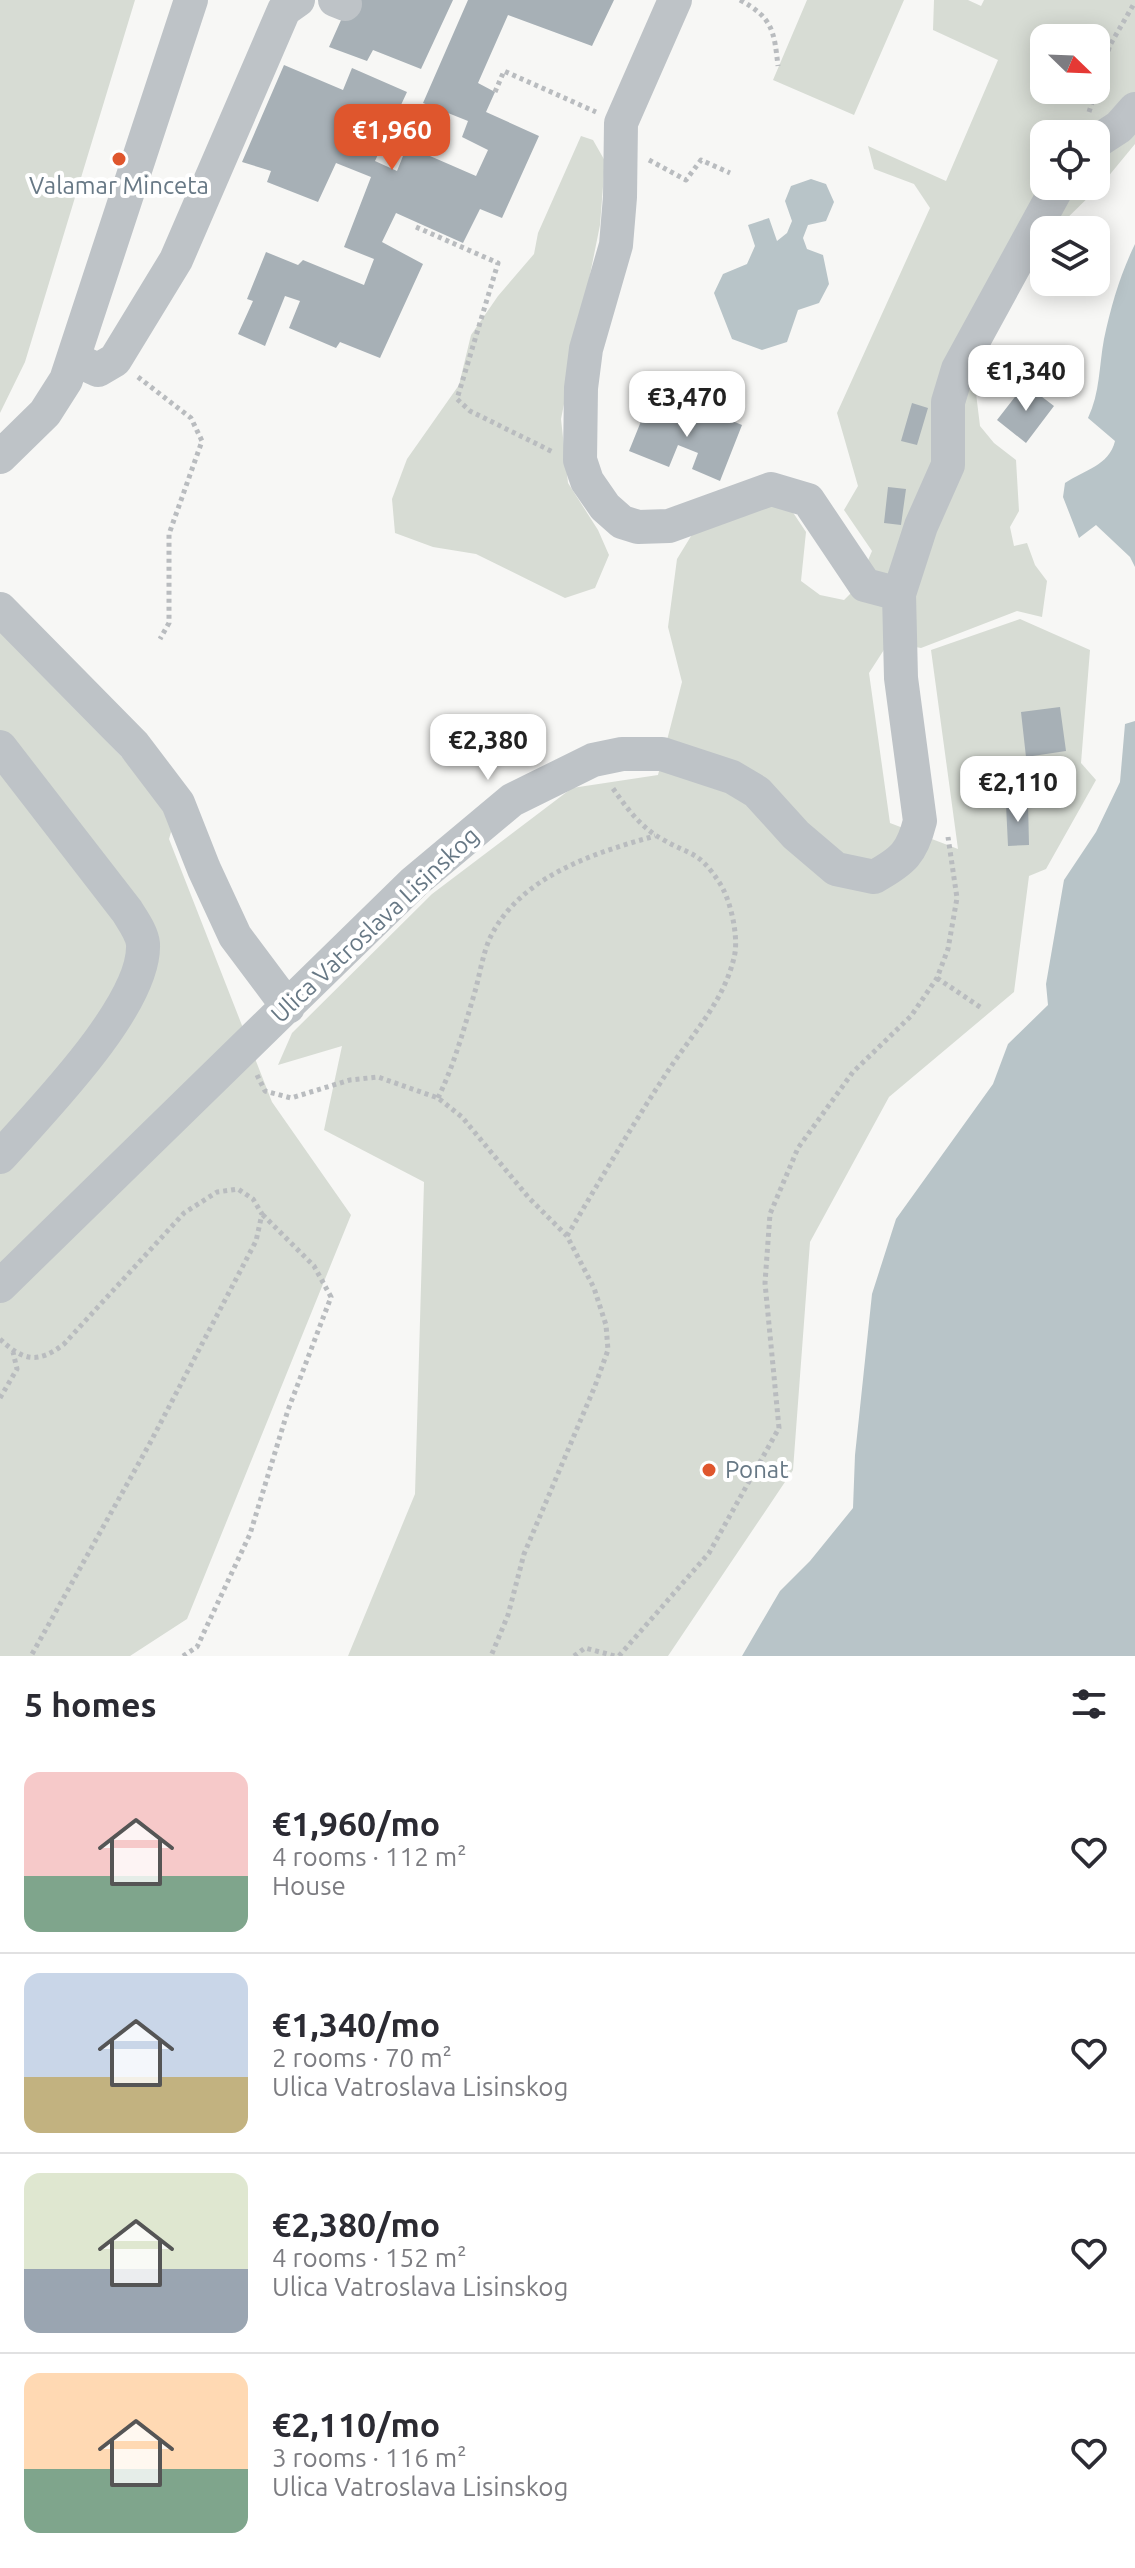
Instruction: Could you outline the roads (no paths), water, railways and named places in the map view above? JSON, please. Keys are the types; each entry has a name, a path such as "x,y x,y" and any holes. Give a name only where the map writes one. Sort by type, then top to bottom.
{"street":[{"path":"0,457 45,413 66,380 191,0"},
{"path":"74,359 98,370 115,360 176,260 284,10 298,0"},
{"path":"675,0 621,134 616,245 586,349 581,388 580,460 587,481 605,507 622,522 638,527 669,526 771,489 808,500 865,585 899,594"},
{"path":"1110,133 1135,109"},
{"name":"Ulica Vatroslava Lisinskog","path":"0,1286 414,882 512,800 593,760 622,754 662,754 732,777 757,792 796,835 836,869 874,877 899,863 914,843 920,821 901,678 899,594 921,526 948,465 948,402 958,369 1050,200"},
{"path":"0,609 134,745 178,803 235,936 288,1007"},
{"path":"0,747 127,911 143,940 143,959 112,1025 0,1157"}],"place":[{"name":"Valamar Minceta","path":"119,159"},
{"name":"Ponat","path":"709,1470"}]}
